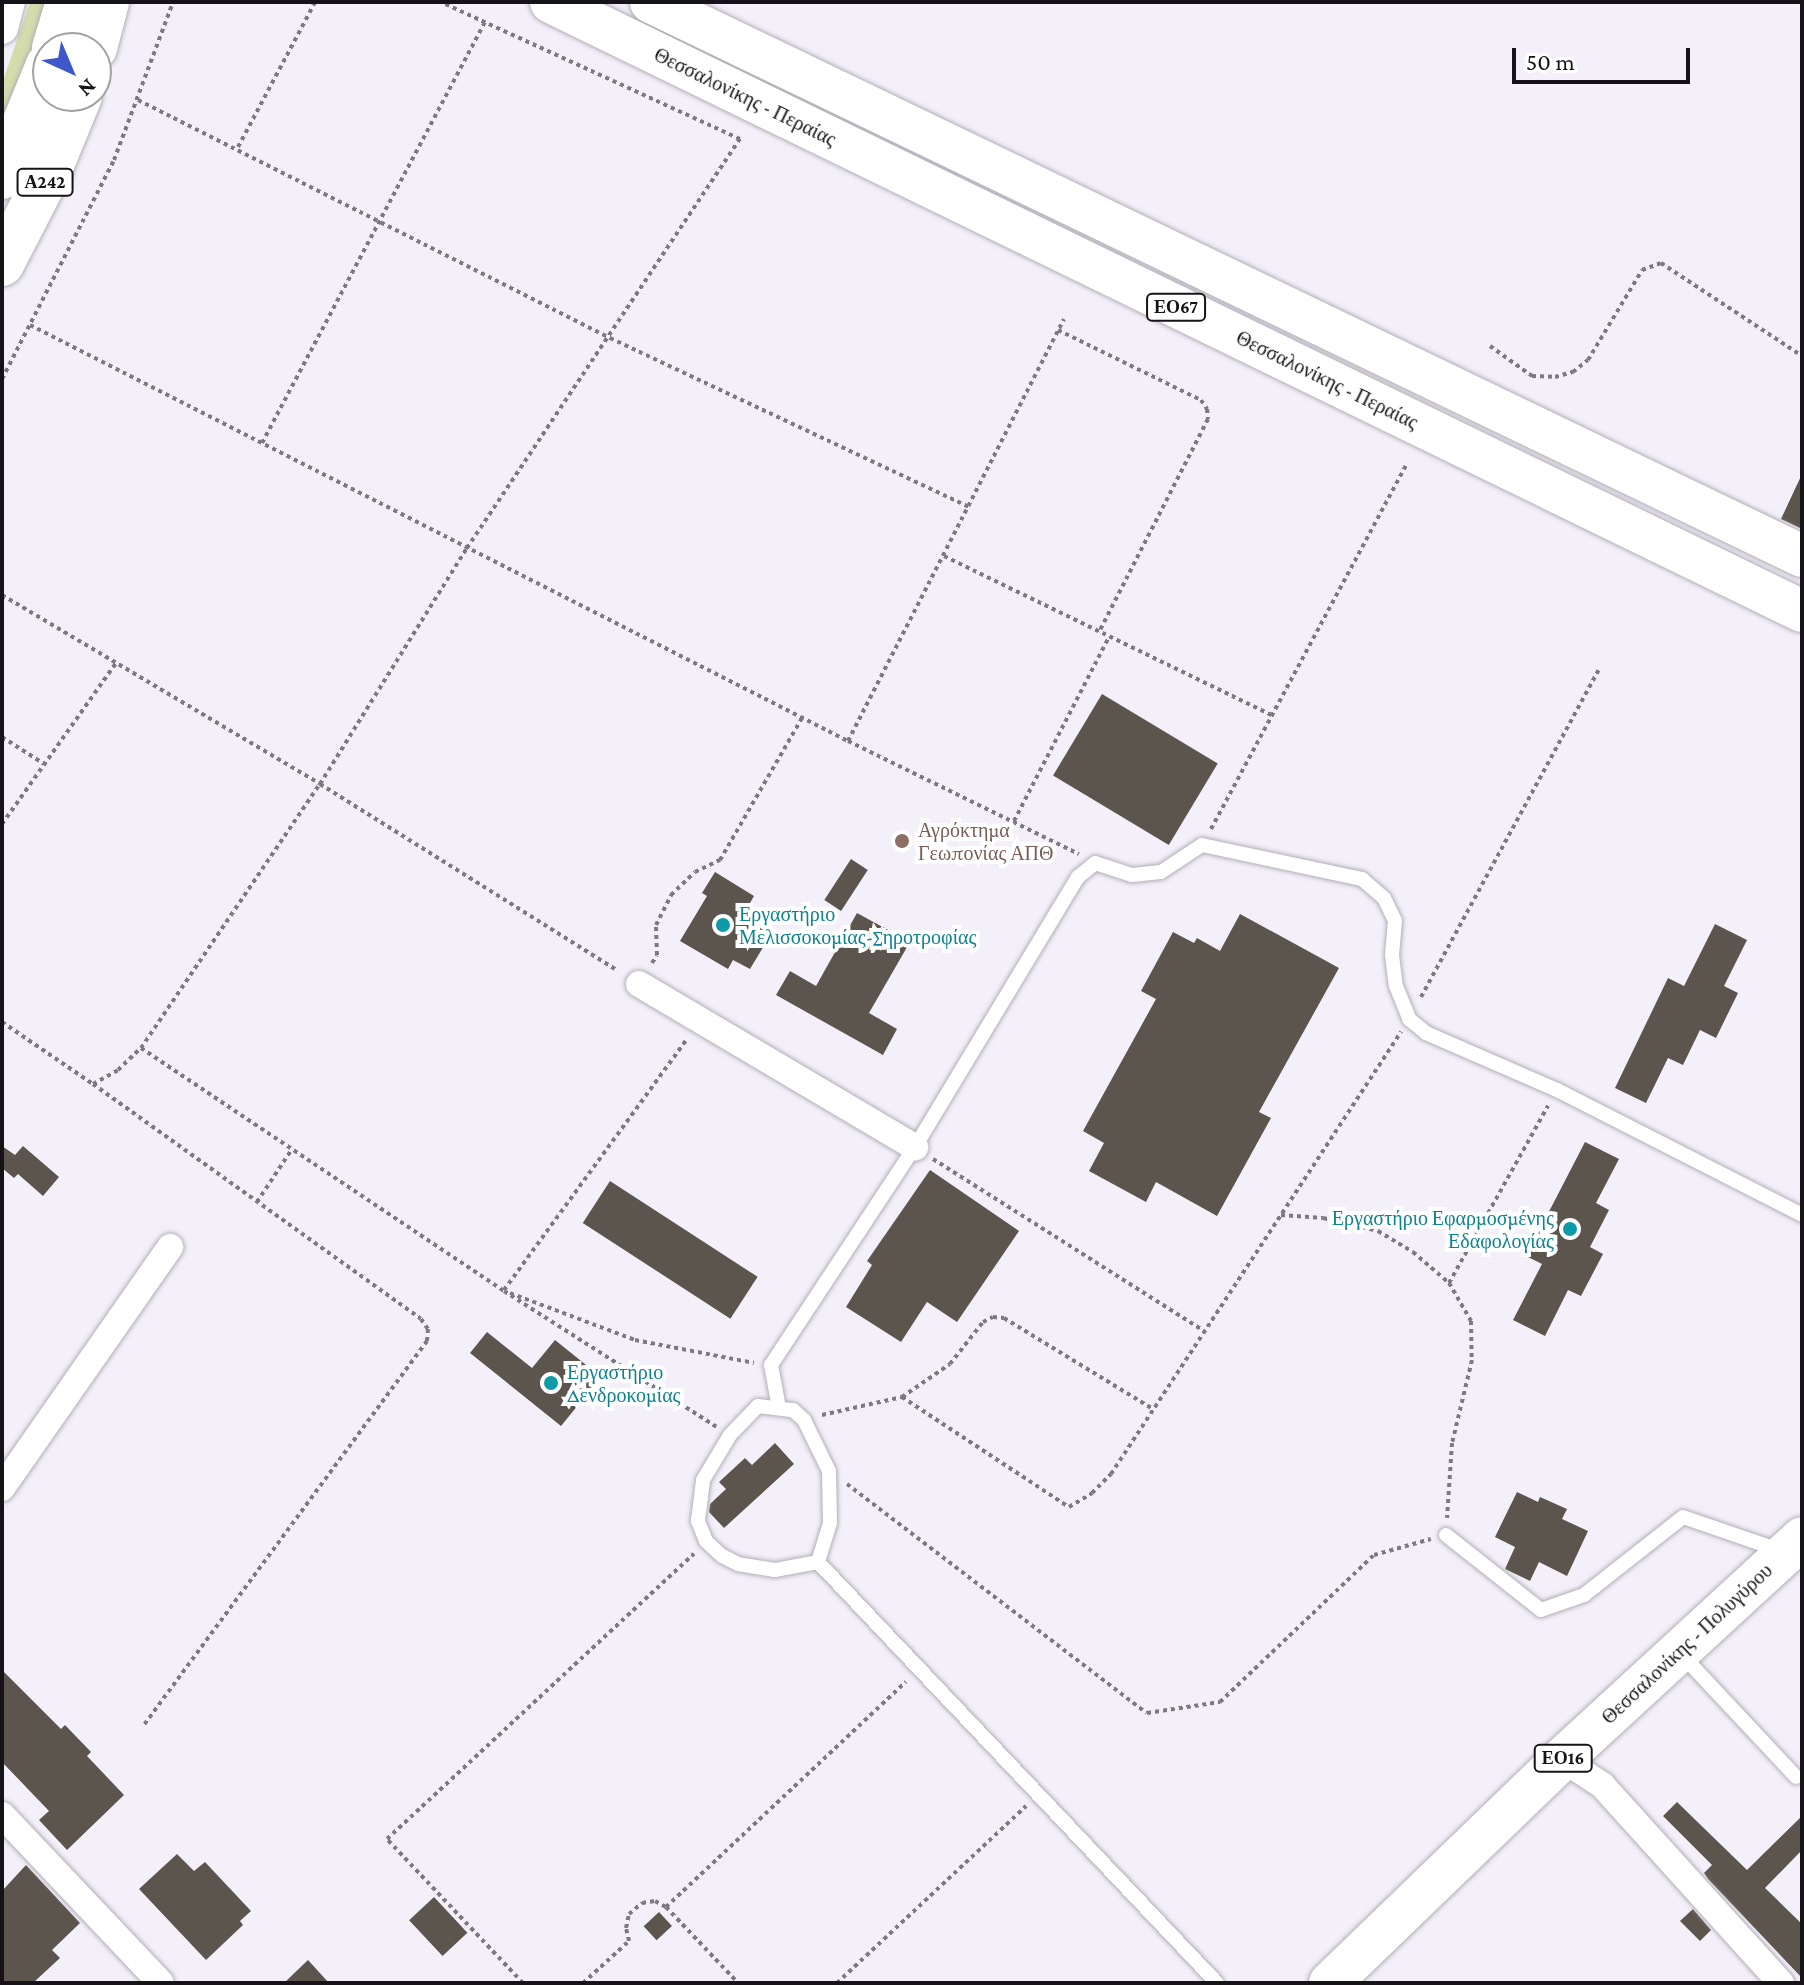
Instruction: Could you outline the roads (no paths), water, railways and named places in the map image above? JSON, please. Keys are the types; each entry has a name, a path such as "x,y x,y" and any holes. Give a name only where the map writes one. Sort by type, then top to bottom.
{"highway":[{"path":"69,32 97,2"},
{"path":"96,32 97,2"},
{"name":"Α242","path":"2,177 32,104"},
{"name":"Α242","path":"2,264 47,177 73,112"}],"main road":[{"name":"Θεσσαλονίκης - Περαίας","path":"551,2 1802,611"},
{"name":"ΕΟ67","path":"651,2 1802,556"},
{"name":"Θεσσαλονίκης - Πολυγύρου","path":"1330,1983 1562,1759 1794,1545"}],"street":[{"path":"2,28 9,2"},
{"path":"639,984 915,1147"},
{"path":"2,1488 170,1247"},
{"path":"1562,1759 1602,1785 1781,1983"},
{"path":"2,1815 161,1983"}],"lane":[{"path":"779,1408 771,1365 915,1147 1078,877 1095,863 1132,875 1161,872 1202,845 1362,879 1384,898 1395,921 1392,955 1396,986 1409,1019 1426,1033 1557,1090 1802,1215"},
{"path":"758,1406 793,1410 804,1420 829,1471 830,1523 818,1562 775,1570 738,1564 722,1556 706,1541 698,1521 703,1480 730,1435 758,1406"},
{"path":"1446,1535 1541,1610 1584,1595 1683,1517 1794,1545"},
{"path":"818,1562 1217,1983"},
{"path":"1679,1652 1796,1777"}],"place":[{"name":"Αγρόκτημα Γεωπονίας ΑΠΘ","path":"902,841"},
{"name":"Εργαστήριο Μελισσοκομίας-Σηροτροφίας","path":"723,925"},
{"name":"Εργαστήριο Εφαρμοσμένης Εδαφολογίας","path":"1570,1229"},
{"name":"Εργαστήριο Δενδροκομίας","path":"551,1383"}]}
